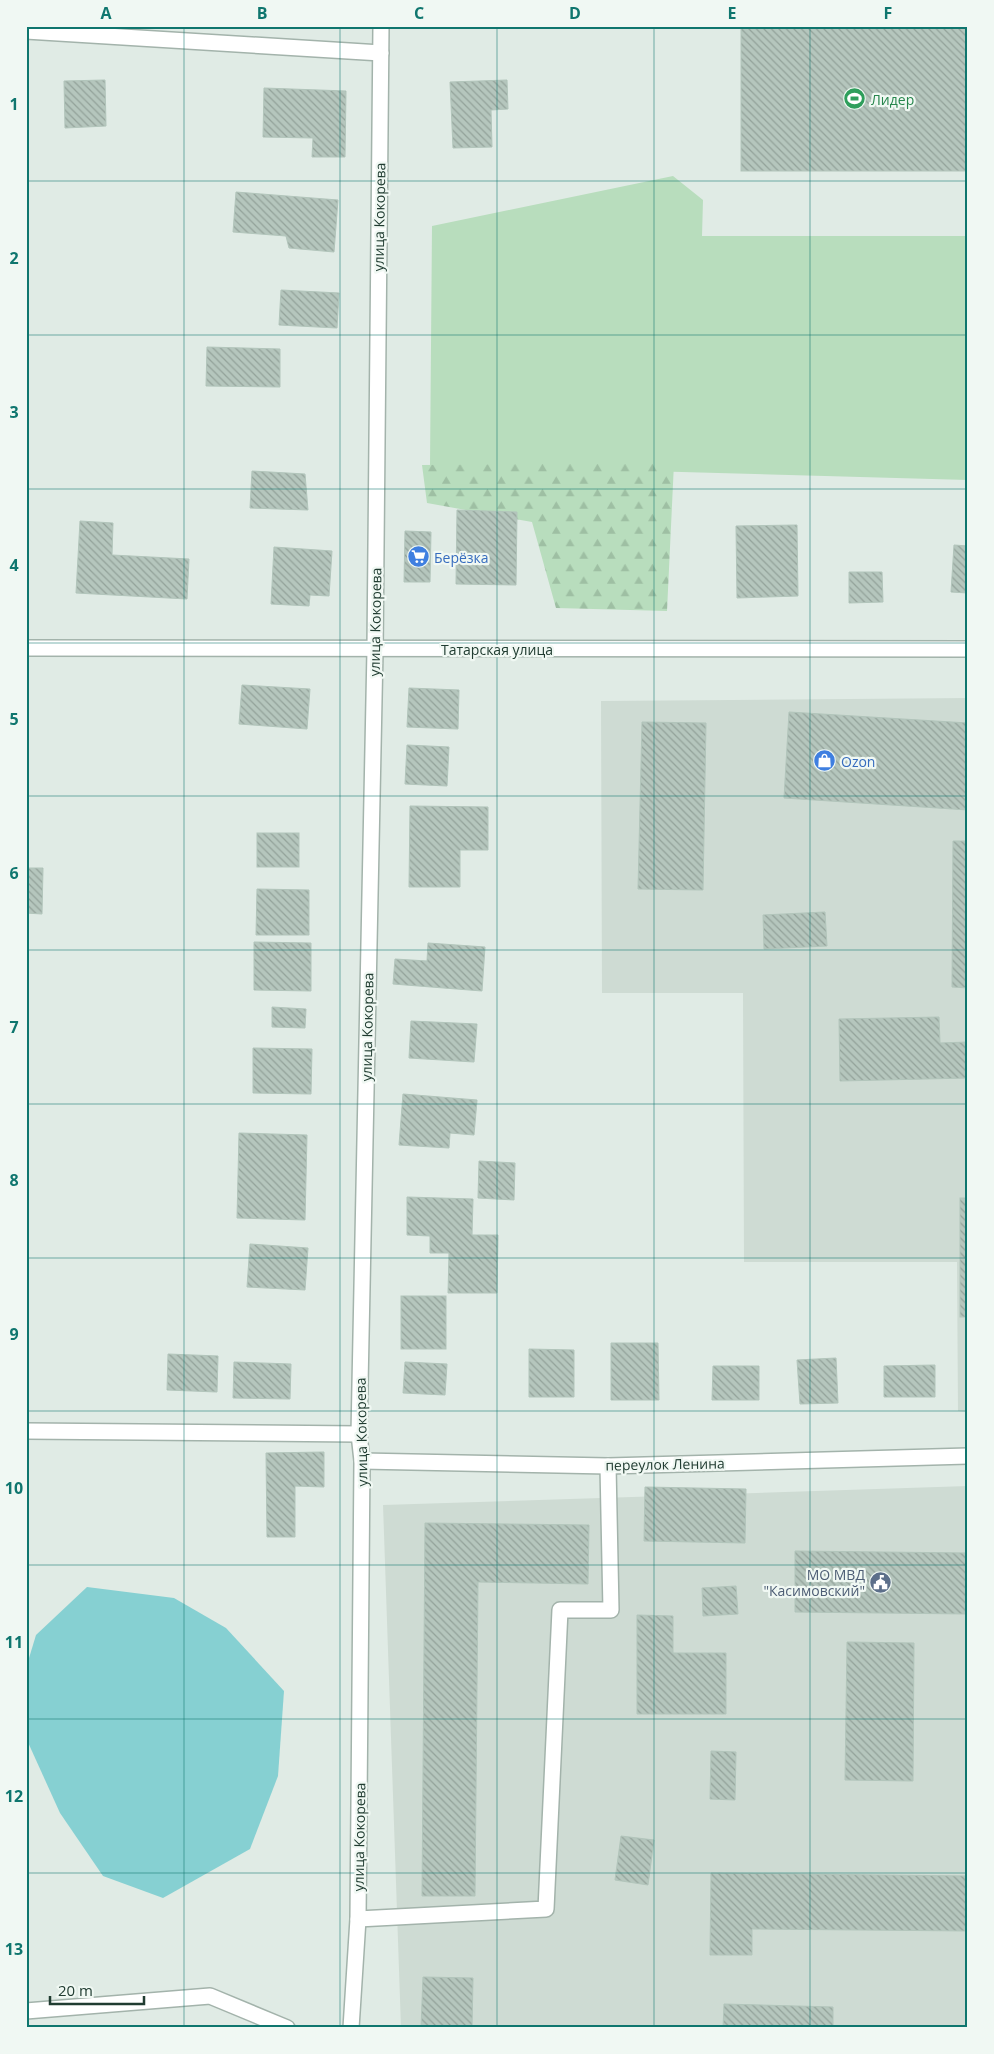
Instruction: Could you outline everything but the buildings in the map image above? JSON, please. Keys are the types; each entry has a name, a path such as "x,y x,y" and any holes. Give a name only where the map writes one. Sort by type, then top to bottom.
{"street":[{"name":"улица Кокорева","path":"351,2028 358,1919 362,1461 359,1434 375,650 381,26"},
{"path":"26,31 381,53"},
{"name":"Татарская улица","path":"26,648 375,650 968,649"},
{"path":"26,1432 359,1434"},
{"name":"переулок Ленина","path":"362,1461 608,1466 968,1456"},
{"path":"358,1919 546,1909 560,1610 611,1610 608,1466"},
{"path":"26,2011 210,1996 286,2028"}],"shaded area":[{"path":"968,698 968,1412 958,1411 957,1262 744,1262 743,993 602,993 601,701"},
{"path":"968,1486 968,2028 401,2028 383,1505"}],"green space":[{"path":"673,176 703,200 702,236 968,236 968,480 430,465 432,226"},
{"path":"674,463 667,611 556,608 532,522 427,503 422,465"}],"water":[{"path":"87,1587 174,1598 226,1628 284,1691 278,1776 250,1849 163,1898 103,1876 60,1813 26,1738 26,1668 36,1635"}],"place":[{"name":"Лидер","path":"855,99"},
{"name":"Берёзка","path":"418,557"},
{"name":"Ozon","path":"825,761"},
{"name":"МО МВД \"Касимовский\"","path":"881,1582"}]}
